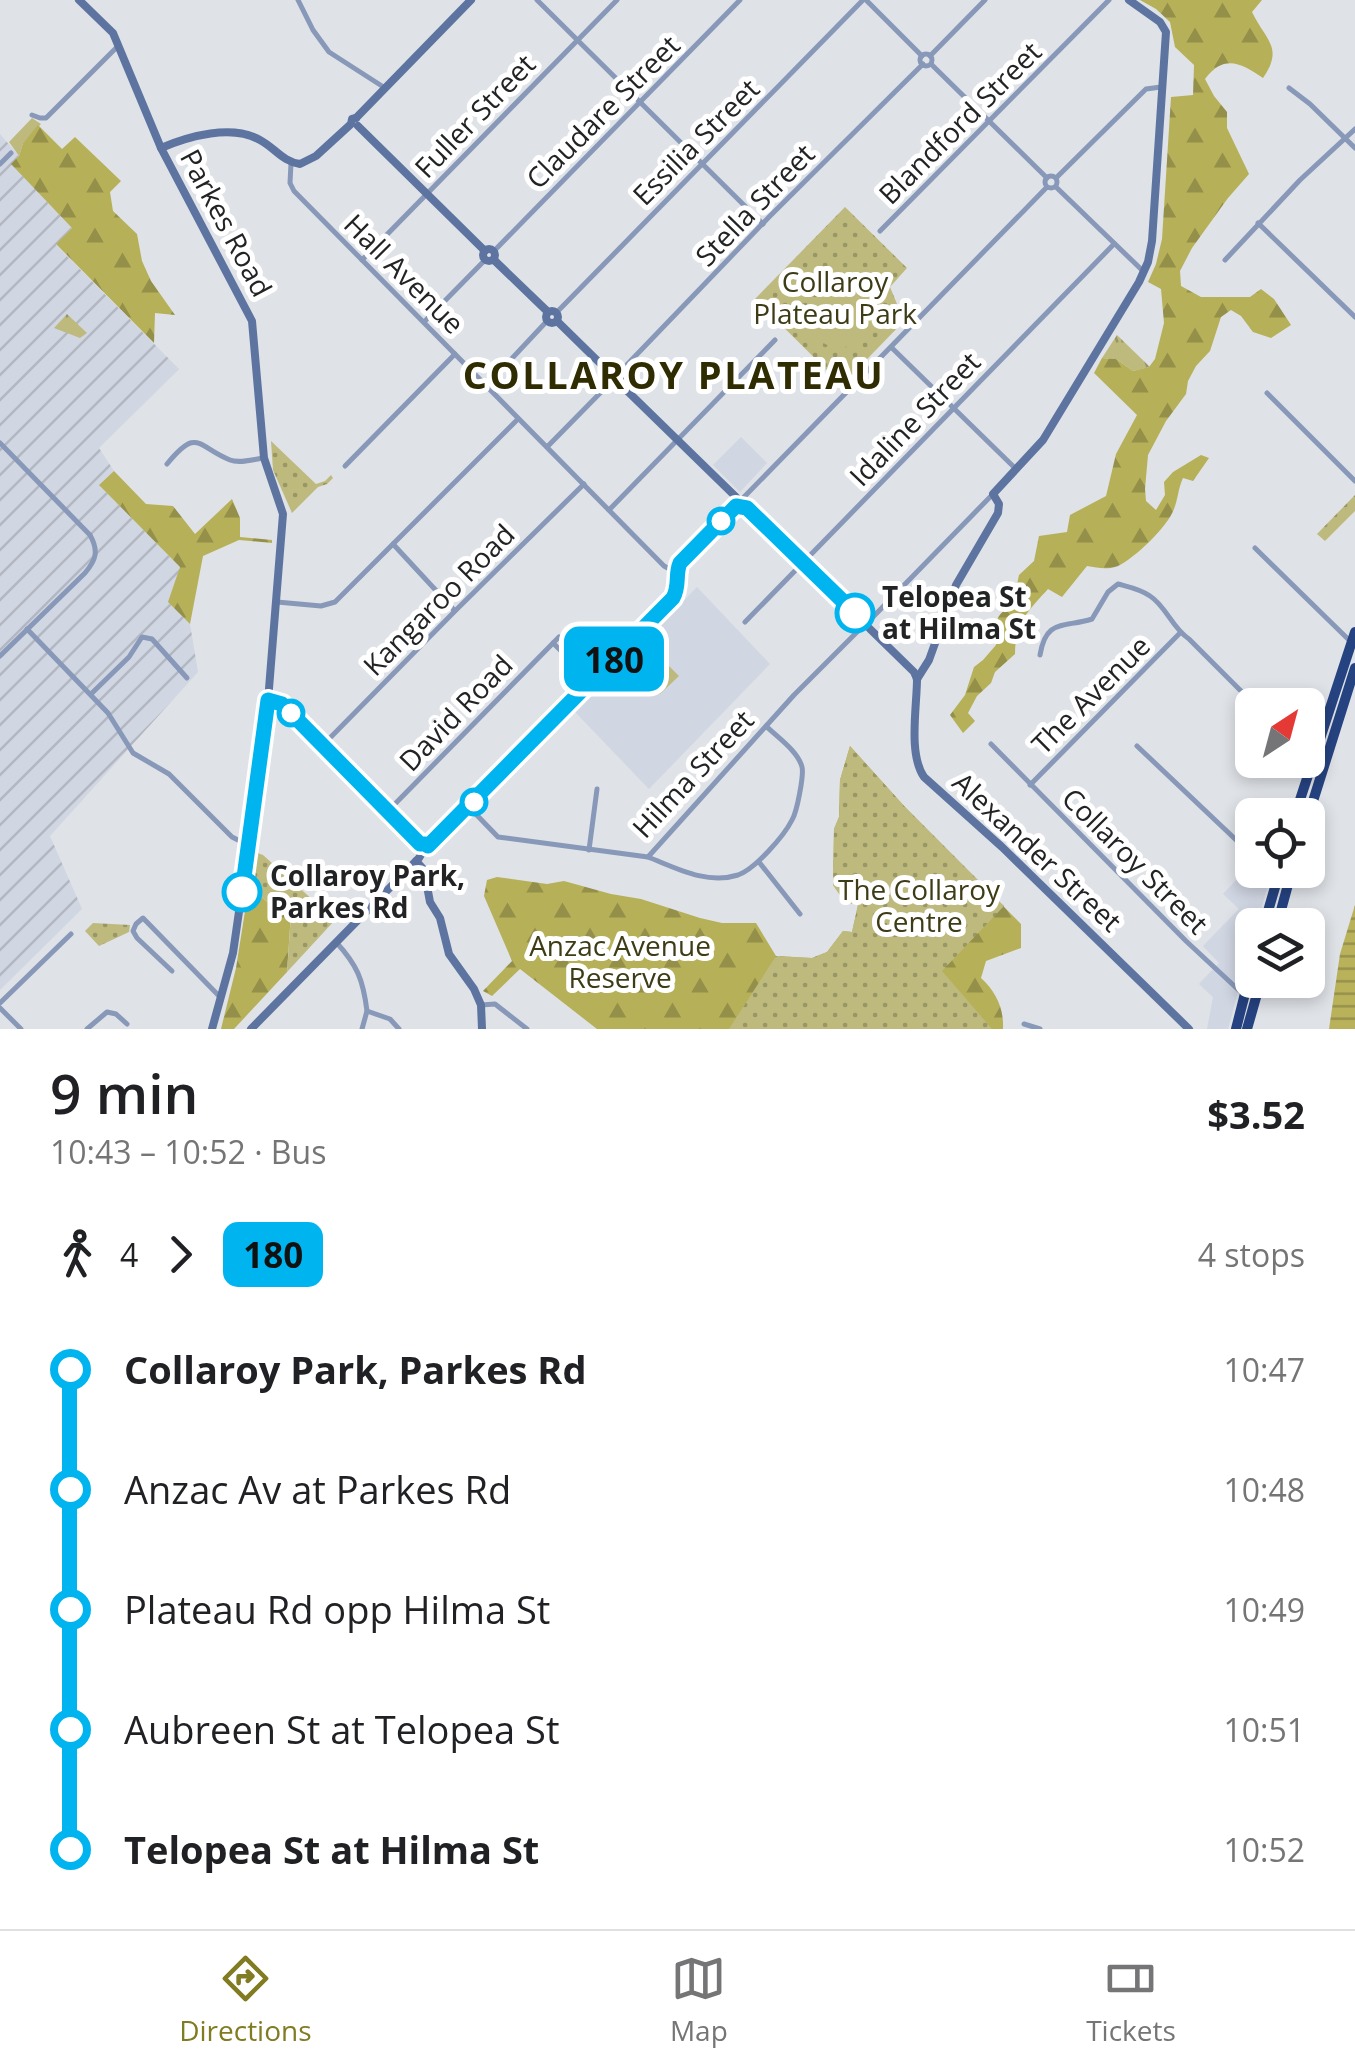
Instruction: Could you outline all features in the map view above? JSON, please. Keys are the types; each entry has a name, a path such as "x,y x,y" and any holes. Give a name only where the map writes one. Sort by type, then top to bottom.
{"highway":[{"path":"1325,728 1354,640"},
{"path":"1325,736 1355,668"},
{"path":"1236,1029 1250,998"},
{"path":"1247,1029 1250,998"}],"street":[{"name":"Parkes Road","path":"79,0 108,26 161,148 252,321 264,458 283,514 268,700 233,953 212,1029"},
{"path":"87,9 96,0"},
{"path":"298,0 329,52 385,88"},
{"path":"161,148 229,132 259,139 291,163 308,162 355,123 471,0"},
{"path":"537,0 763,224"},
{"name":"Fuller Street","path":"362,260 617,0"},
{"name":"Claudare Street","path":"424,322 740,0"},
{"path":"865,0 922,56 930,56 986,0"},
{"name":"Essilia Street","path":"486,386 865,0"},
{"name":"Blandford Street","path":"880,231 1110,0"},
{"path":"917,679 929,660 956,585 998,513 994,494 1044,440 1148,262 1166,30 1129,0"},
{"path":"32,114 46,118 118,45"},
{"path":"922,56 922,64 931,64"},
{"path":"930,56 931,64 1047,178"},
{"name":"Stella Street","path":"547,447 922,64"},
{"path":"1056,178 1146,89 1162,87"},
{"path":"1289,88 1355,148"},
{"path":"355,123 866,624 917,679"},
{"path":"1225,260 1300,180 1355,129"},
{"path":"0,164 11,153"},
{"name":"Hall Avenue","path":"291,163 290,183 294,191 664,566 677,573"},
{"path":"1047,178 1056,178"},
{"path":"1047,178 1047,187"},
{"path":"1056,178 1056,187"},
{"path":"251,1029 673,598 679,566 685,557 1047,187 1056,187 1144,272"},
{"path":"1258,224 1355,317"},
{"name":"Idaline Street","path":"745,622 1114,244"},
{"path":"609,510 775,340"},
{"path":"891,347 1017,470"},
{"path":"346,466 455,354"},
{"path":"1267,393 1355,481"},
{"path":"277,602 320,606 334,602 519,418"},
{"path":"0,442 90,535 96,550 93,563 0,656"},
{"path":"166,464 178,450 194,442 237,462 264,458"},
{"name":"Kangaroo Road","path":"324,746 584,484"},
{"name":"Hilma Street","path":"469,807 498,837 648,857 766,726 994,494"},
{"path":"393,544 455,610"},
{"path":"1255,548 1354,640"},
{"path":"1040,655 1042,640 1050,631 1061,624 1092,619 1108,592 1118,584 1153,598 1180,633 1238,688"},
{"path":"27,630 115,722 132,753 169,774 232,838 248,845"},
{"name":"The Avenue","path":"1030,785 1180,633"},
{"path":"90,694 129,657 142,637 152,639 188,678"},
{"name":"David Road","path":"388,811 559,637"},
{"path":"553,643 592,682"},
{"name":"Alexander Street","path":"917,679 917,760 924,777 1190,1029"},
{"path":"268,700 282,704 422,851 430,902 440,918 449,954 481,1005 482,1029"},
{"path":"648,857 694,876 720,878 740,875 759,862 793,819 803,770 798,756 766,726"},
{"name":"Collaroy Street","path":"991,744 1235,986"},
{"path":"1137,746 1235,839"},
{"path":"588,850 597,789"},
{"path":"759,862 800,914"},
{"path":"172,970 133,931 143,918 221,998"},
{"path":"21,1029 0,1006 71,934"},
{"path":"336,942 358,970 364,988 367,1011 362,1029"},
{"path":"481,1005 495,1004 527,1029"},
{"path":"367,1011 390,1020 399,1029"},
{"path":"88,1029 107,1012 116,1014 126,1024"},
{"path":"1024,1024 1040,1029"}],"shaded area":[{"path":"0,134 19,156 12,165 72,228 56,245 179,369 99,448 114,471 99,485 180,567 169,603 190,624 198,672 50,836 82,909 0,990"},
{"path":"741,437 767,463 740,492 713,465"},
{"path":"697,587 770,664 649,789 575,712"},
{"path":"1235,881 1235,888 1267,888 1262,908 1238,908 1223,894"},
{"path":"1355,905 1355,1029 1329,1029 1340,954"},
{"path":"1235,913 1236,998 1228,1029 1207,1029 1213,997 1199,984 1219,963 1203,946"}],"green space":[{"path":"1140,0 1262,0 1252,12 1271,44 1272,59 1263,78 1247,68 1226,64 1205,79 1227,112 1227,128 1249,174 1192,248 1180,271 1181,286 1201,297 1250,297 1261,289 1274,299 1291,325 1271,338 1253,332 1231,310 1221,317 1210,351 1196,366 1186,394 1148,455 1146,501 1156,510 1165,495 1164,482 1173,472 1201,455 1209,458 1193,481 1183,478 1171,516 1133,556 1114,567 1087,566 1062,597 1048,589 1020,626 1015,654 977,696 968,713 975,721 963,733 950,715 965,695 974,667 996,645 997,621 1006,609 1008,596 1016,589 1019,575 1034,561 1039,536 1067,532 1070,515 1106,496 1116,454 1137,415 1094,373 1102,358 1116,359 1133,371 1149,367 1155,359 1164,323 1161,289 1148,282 1162,239 1171,97 1193,95 1194,65 1175,47 1170,22"},
{"path":"32,118 41,124 23,143 19,156 9,142"},
{"path":"38,125 62,149 75,137 121,181 110,192 113,211 137,234 151,281 175,315 155,313 154,343 56,244 72,228 11,164"},
{"name":"Collaroy Plateau Park","path":"845,207 907,268 890,287 904,321 842,385 755,299"},
{"path":"847,280 873,291 878,311 875,327 859,344 835,349 810,336 809,312 821,294"},
{"path":"67,314 87,333 80,338 54,328"},
{"path":"1117,335 1150,367 1133,371 1116,359 1102,358"},
{"path":"271,441 316,484 331,475 333,478 292,513 273,470"},
{"path":"114,471 146,504 173,506 195,534 232,499 240,518 240,537 272,543 239,540 203,556 190,624 168,602 180,567 99,485"},
{"path":"1355,495 1355,511 1325,541 1317,534"},
{"path":"660,657 679,676 660,694 641,675"},
{"name":"Anzac Avenue Reserve","path":"850,746 1021,924 1021,948 986,961 981,978 998,1001 1003,1029 597,1029 520,969 492,996 483,991 512,961 484,896 487,880 497,877 547,884 564,881 722,923 756,923 776,956 812,958 827,952 843,931 852,932 858,905 845,902 833,885 834,829 839,817 840,780"},
{"name":"The Collaroy Centre","path":"850,746 1004,906 942,971 992,1029 729,1029 776,956 812,958 827,952 843,931 852,932 858,905 845,902 833,885 834,829 839,817 840,780"},
{"path":"255,852 335,920 287,972 291,914 266,901 249,886"},
{"path":"249,886 266,901 291,913 287,972 234,1029 221,1029 236,968"},
{"path":"93,923 130,925 129,932 99,946 85,931"}],"bus line":[{"name":"180","path":"242,892 268,700 282,704 420,844 428,846 673,598 680,563 736,506 747,508 855,613"}],"place":[{"name":"Telopea St at Hilma St","path":"855,613"},
{"name":"Collaroy Park, Parkes Rd","path":"242,892"}],"district":[{"name":"COLLAROY PLATEAU","path":"674,376"}]}
